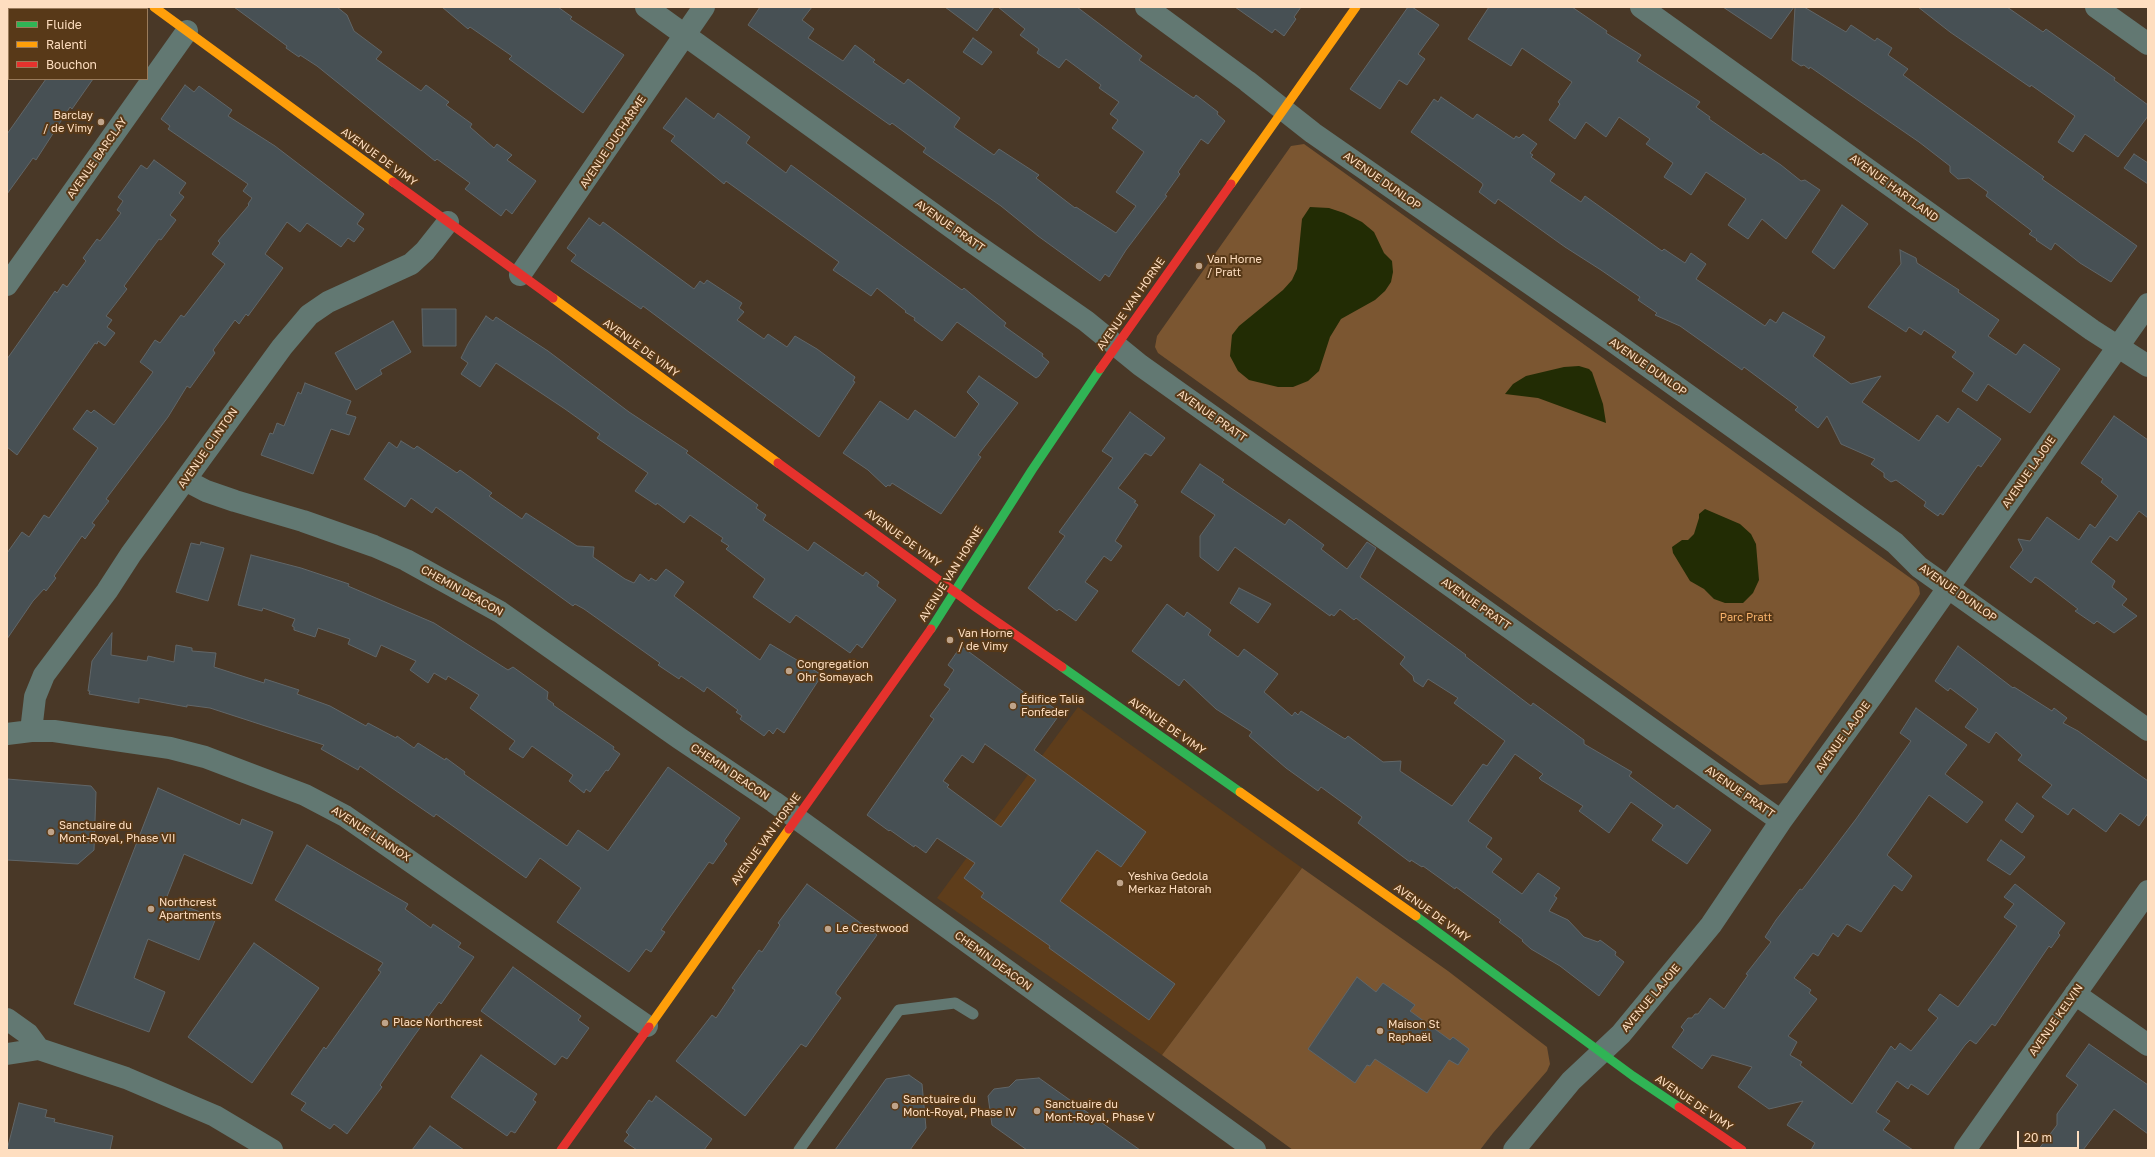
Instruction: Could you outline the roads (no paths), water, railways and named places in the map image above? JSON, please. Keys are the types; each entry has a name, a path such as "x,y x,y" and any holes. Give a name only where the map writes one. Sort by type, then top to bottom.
{"street":[{"name":"AVENUE DE VIMY","path":"154,7 520,275 955,590 977,608 1376,887 1601,1052 1742,1150"},
{"name":"AVENUE PRATT","path":"646,7 972,242 1086,321 1146,370 1781,821"},
{"name":"AVENUE DUCHARME","path":"520,275 704,7"},
{"name":"AVENUE DUNLOP","path":"1146,7 1284,109 1313,133 1616,344 1895,543 1919,567 1949,586 2148,730"},
{"name":"AVENUE VAN HORNE","path":"561,1150 944,610 955,590 1032,470 1117,345 1356,7"},
{"name":"AVENUE HARTLAND","path":"1641,7 2092,330 2148,366"},
{"path":"2096,7 2148,44"},
{"name":"AVENUE BARCLAY","path":"7,285 188,31"},
{"name":"AVENUE CLINTON","path":"31,731 35,697 44,675 107,591 131,554 282,347 309,315 328,302 411,264 425,251 448,222"},
{"name":"AVENUE LAJOIE","path":"1514,1150 1571,1081 1621,1034 1711,925 1781,821 2148,304"},
{"name":"CHEMIN DEACON","path":"185,480 206,491 235,502 303,521 374,546 406,560 500,612 796,819 1255,1150"},
{"name":"AVENUE LENNOX","path":"7,734 31,731 73,733 94,738 170,748 205,757 305,795 345,816 648,1026"},
{"name":"AVENUE KELVIN","path":"1965,1150 2148,891"},
{"path":"2075,994 2148,1045"},
{"path":"7,1019 28,1034 39,1049"},
{"path":"7,1054 39,1049 126,1078 167,1094 215,1116 272,1150"}],"lane":[{"path":"798,1150 899,1010 955,1003 973,1014"}],"place":[{"name":"Barclay / de Vimy","path":"101,122"},
{"name":"Van Horne / Pratt","path":"1199,266"},
{"name":"Van Horne / de Vimy","path":"950,640"},
{"name":"Congregation Ohr Somayach","path":"789,671"},
{"name":"Édifice Talia Fonfeder","path":"1013,706"},
{"name":"Sanctuaire du Mont-Royal, Phase VII","path":"51,832"},
{"name":"Yeshiva Gedola Merkaz Hatorah","path":"1120,883"},
{"name":"Northcrest Apartments","path":"151,909"},
{"name":"Le Crestwood","path":"828,929"},
{"name":"Place Northcrest","path":"385,1023"},
{"name":"Maison St Raphaël","path":"1380,1031"},
{"name":"Sanctuaire du Mont-Royal, Phase IV","path":"895,1106"},
{"name":"Sanctuaire du Mont-Royal, Phase V","path":"1037,1111"}],"park label":[{"name":"Parc Pratt","path":"1746,618"}]}
